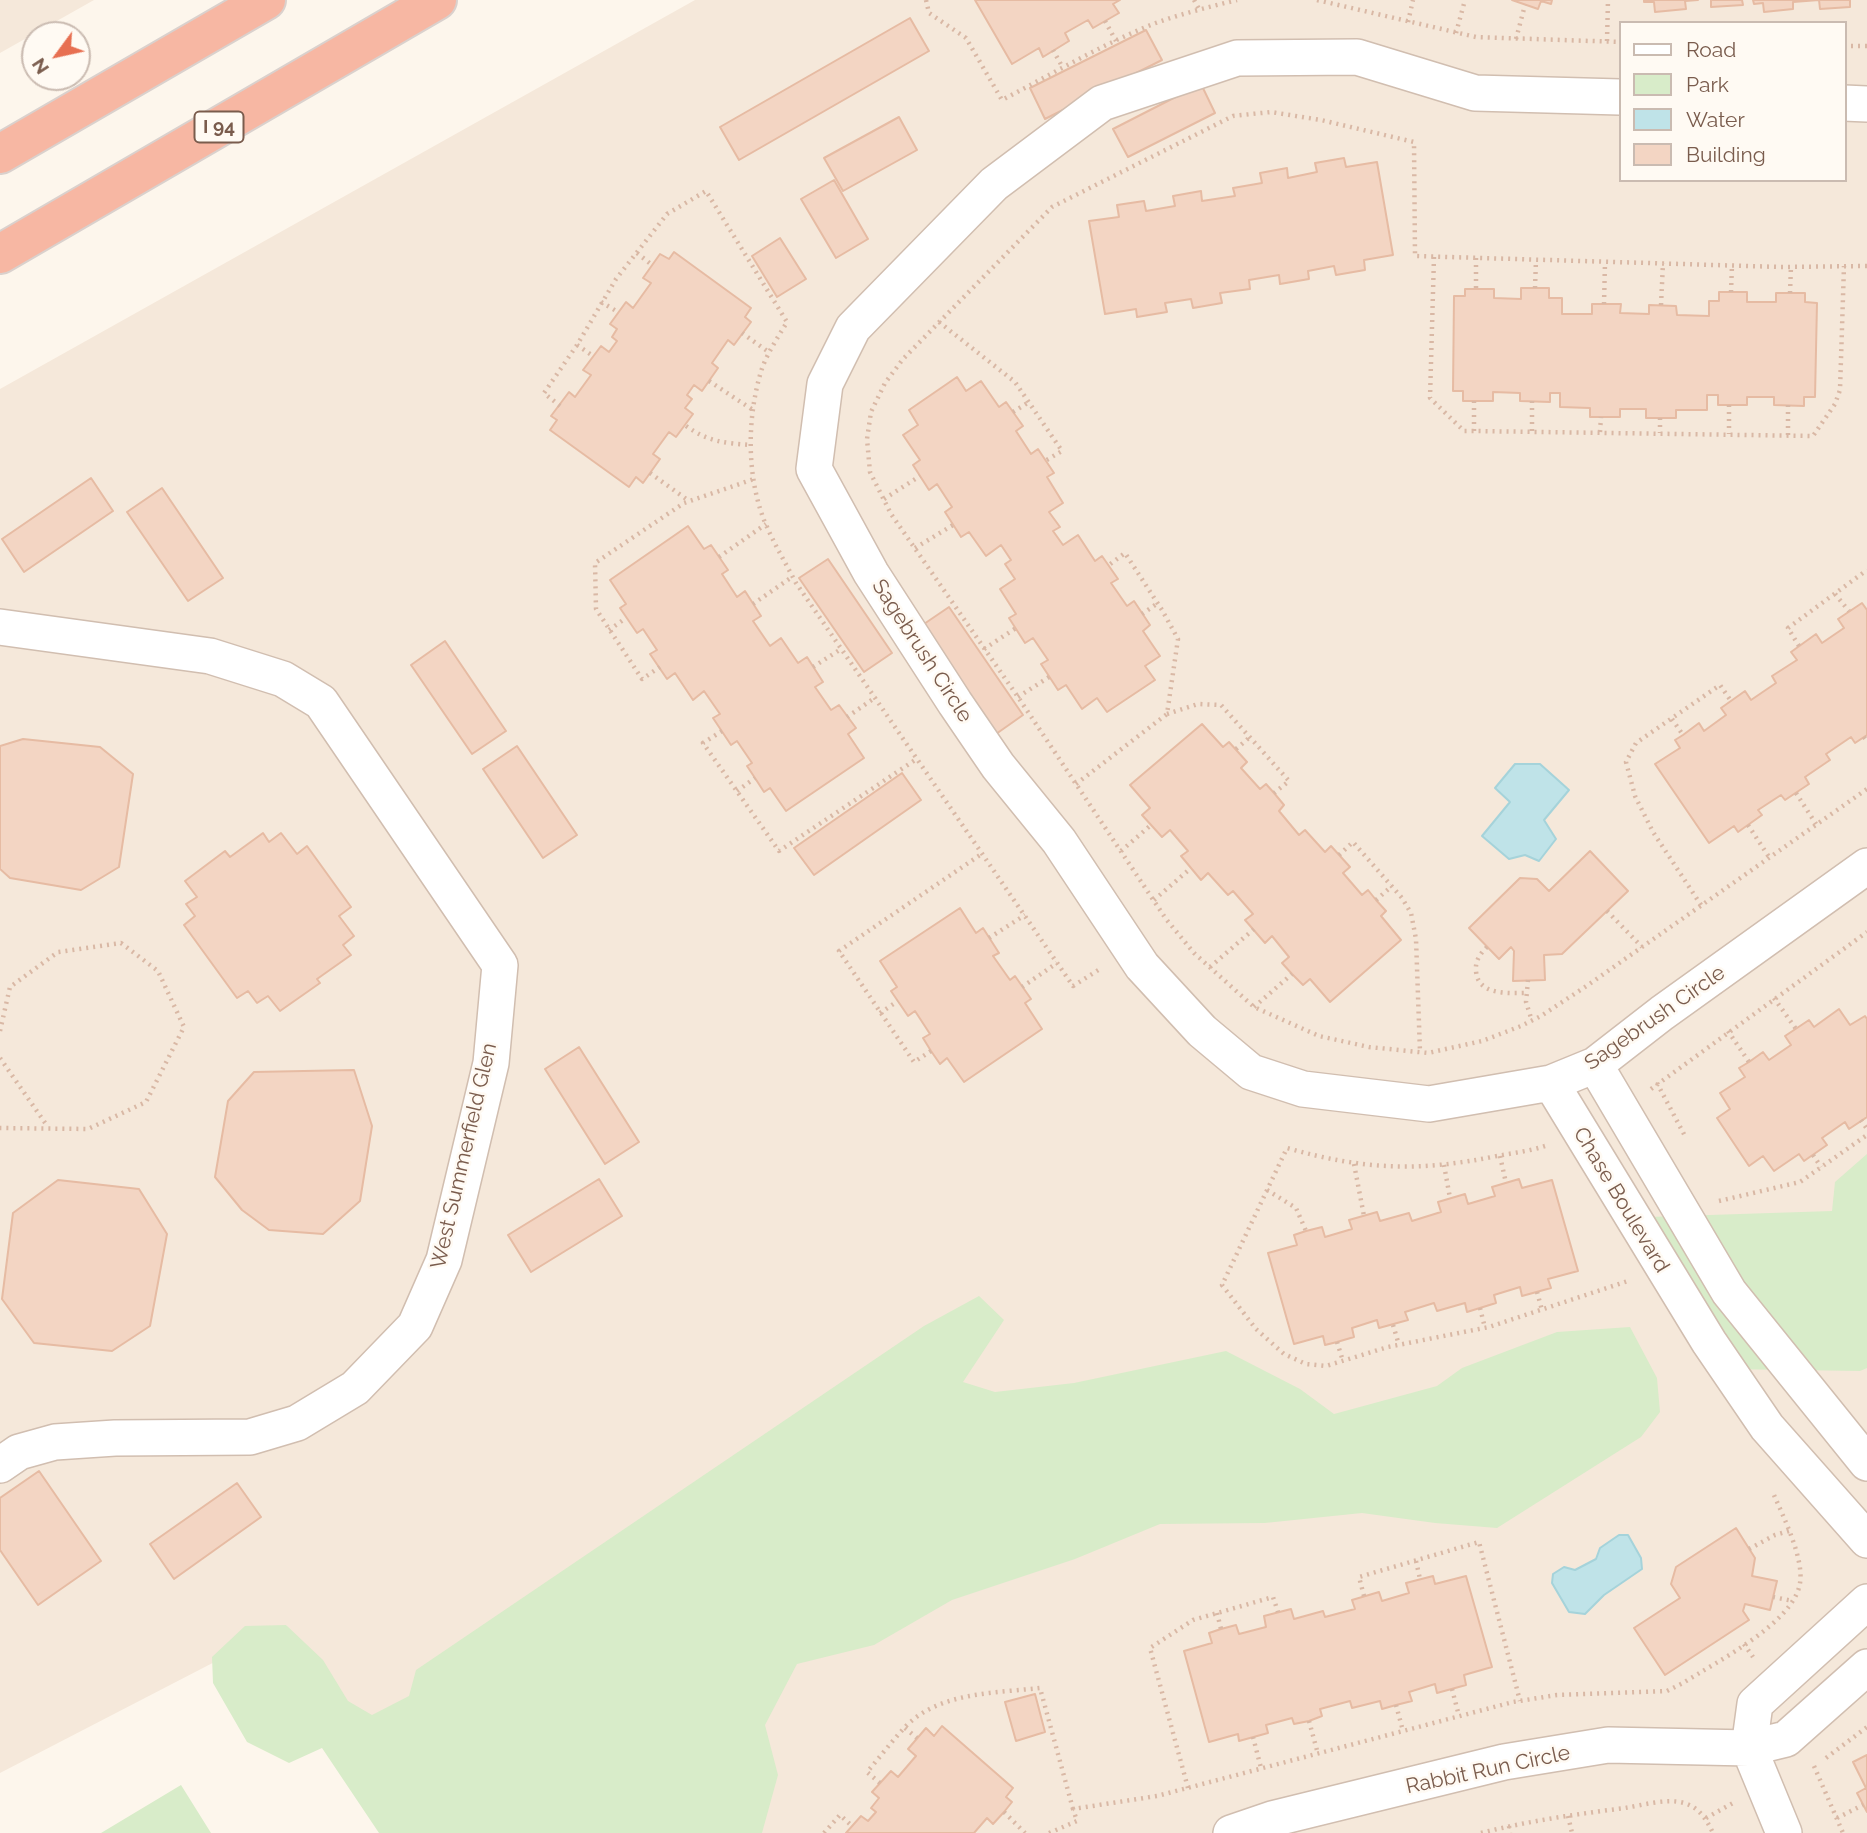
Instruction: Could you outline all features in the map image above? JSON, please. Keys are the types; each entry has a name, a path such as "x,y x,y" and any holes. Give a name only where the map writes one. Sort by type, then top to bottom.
{"highway":[{"path":"0,154 266,0"},
{"name":"I 94","path":"0,254 437,0"}],"street":[{"name":"Sagebrush Circle","path":"1618,97 1475,93 1357,57 1237,58 1102,103 994,184 853,328 825,384 814,470 871,573 998,766 1059,842 1142,966 1202,1031 1251,1072 1303,1089 1429,1104 1550,1083 1595,1065 1662,1013 1867,866"},
{"path":"1846,103 1867,104"},
{"name":"West Summerfield Glen","path":"0,627 210,656 284,679 321,702 500,965 491,1063 444,1260 415,1326 355,1388 297,1423 250,1437 115,1437 55,1442 19,1452 0,1465"},
{"path":"1595,1065 1730,1292 1867,1463"},
{"name":"Chase Boulevard","path":"1550,1083 1692,1316 1767,1427 1867,1540"},
{"path":"1692,1316 1730,1292"},
{"path":"1784,1833 1749,1748 1755,1704 1867,1602"},
{"name":"Rabbit Run Circle","path":"1231,1833 1272,1819 1504,1762 1608,1745 1749,1748 1786,1739 1867,1667"}],"path":[{"path":"926,0 929,13 966,38 1002,100 1154,24 1237,0"},
{"path":"1194,0 1199,9"},
{"path":"1317,0 1352,3 1408,22 1476,37 1618,41"},
{"path":"1408,22 1413,0"},
{"path":"1456,33 1465,0"},
{"path":"1607,41 1608,0"},
{"path":"1516,39 1525,5"},
{"path":"1105,21 1116,41"},
{"path":"1846,46 1867,46"},
{"path":"1053,50 1063,68"},
{"path":"1867,266 1415,256 1414,142 1321,120 1271,112 1233,116 1052,207 903,359 885,383 871,412 867,439 870,472 915,548 1154,900 1194,953 1254,1007 1319,1036 1369,1047 1428,1053 1482,1041 1532,1021 1867,789"},
{"path":"560,405 544,393 577,345 601,302 667,214 706,191 787,322 760,374 753,410 751,445 754,479 766,524 792,577 1073,986 1104,966"},
{"path":"637,253 652,265"},
{"path":"1434,257 1430,398 1464,431 1813,436 1835,404 1840,390 1844,266"},
{"path":"1476,258 1476,289"},
{"path":"1535,260 1535,288"},
{"path":"1604,304 1605,262"},
{"path":"1661,305 1663,263"},
{"path":"1731,292 1732,265"},
{"path":"1790,293 1791,266"},
{"path":"601,302 618,312"},
{"path":"939,322 1015,382 1062,450 1045,461"},
{"path":"742,333 770,353"},
{"path":"577,345 593,356"},
{"path":"709,381 753,410"},
{"path":"1474,401 1474,431"},
{"path":"1532,401 1532,432"},
{"path":"1013,412 1029,402"},
{"path":"1729,405 1729,434"},
{"path":"1788,405 1788,435"},
{"path":"1600,432 1601,417"},
{"path":"1660,418 1660,433"},
{"path":"686,426 702,438 751,445"},
{"path":"650,473 690,502"},
{"path":"884,499 920,476"},
{"path":"660,667 642,679 596,610 595,563 690,502 754,479"},
{"path":"719,557 766,524"},
{"path":"915,548 953,525"},
{"path":"1109,565 1125,553 1178,639 1167,714"},
{"path":"1799,646 1788,628 1867,570"},
{"path":"753,604 792,577"},
{"path":"1835,594 1849,611"},
{"path":"1142,614 1158,603"},
{"path":"609,630 626,618"},
{"path":"984,649 1016,628"},
{"path":"813,667 841,649"},
{"path":"1018,697 1049,677"},
{"path":"1702,905 1653,832 1635,796 1626,762 1636,743 1720,685 1731,701"},
{"path":"847,717 876,698"},
{"path":"1076,784 1167,714 1198,704 1221,705 1289,781 1274,793"},
{"path":"1672,719 1683,734"},
{"path":"722,731 703,743 779,851 918,758"},
{"path":"1236,749 1250,737"},
{"path":"737,791 755,778"},
{"path":"1796,793 1816,824"},
{"path":"1121,850 1151,825"},
{"path":"1748,825 1769,857"},
{"path":"1339,855 1353,842 1392,886 1411,913 1420,1052"},
{"path":"931,1051 914,1062 839,951 983,853"},
{"path":"1154,900 1191,867"},
{"path":"1376,900 1392,886"},
{"path":"1607,911 1642,947"},
{"path":"989,938 1025,915"},
{"path":"1210,967 1254,929"},
{"path":"1621,1108 1643,1096 1728,1031 1867,932"},
{"path":"0,1031 10,987 58,952 121,943 158,971 184,1027 146,1102 88,1129 0,1128"},
{"path":"1487,947 1476,963 1476,975 1483,987 1496,992 1527,993"},
{"path":"1022,987 1057,963"},
{"path":"1254,1007 1292,974"},
{"path":"1528,980 1526,1002 1532,1021"},
{"path":"1774,998 1796,1029"},
{"path":"880,1013 898,1001"},
{"path":"1728,1031 1749,1062"},
{"path":"0,1058 48,1128"},
{"path":"1657,1083 1688,1142"},
{"path":"1861,1121 1867,1129"},
{"path":"1580,1131 1537,1148 1415,1168 1354,1164 1287,1148 1222,1286 1256,1329 1284,1354 1307,1364 1326,1366 1399,1345 1485,1328 1630,1280"},
{"path":"1712,1190 1718,1202 1800,1182 1867,1135"},
{"path":"1813,1155 1821,1167"},
{"path":"1500,1156 1506,1183"},
{"path":"1354,1164 1364,1216"},
{"path":"1444,1165 1450,1198"},
{"path":"1267,1190 1296,1208 1306,1231"},
{"path":"1623,1269 1636,1292"},
{"path":"1537,1292 1542,1310"},
{"path":"1480,1308 1485,1328"},
{"path":"1393,1325 1399,1345"},
{"path":"1337,1342 1343,1362"},
{"path":"1073,1809 1157,1796 1520,1701 1586,1693 1644,1693 1667,1690 1684,1683 1775,1623 1794,1601 1801,1581 1794,1543 1768,1486"},
{"path":"1749,1549 1789,1531"},
{"path":"1364,1596 1359,1577 1479,1542 1520,1701"},
{"path":"1416,1561 1420,1579"},
{"path":"1188,1788 1150,1648 1193,1620 1273,1597 1278,1612"},
{"path":"1773,1597 1794,1601"},
{"path":"1217,1613 1221,1629"},
{"path":"880,1783 867,1772 905,1728 925,1712 950,1701 983,1693 1040,1688 1077,1821 1049,1833"},
{"path":"1452,1689 1459,1716"},
{"path":"1396,1705 1402,1731"},
{"path":"1308,1721 1318,1754"},
{"path":"905,1728 917,1738"},
{"path":"1252,1737 1261,1768"},
{"path":"1481,1833 1568,1816 1654,1803 1682,1802 1698,1809 1713,1833"},
{"path":"1837,1818 1863,1805"},
{"path":"1004,1812 1025,1833"},
{"path":"824,1833 840,1815 852,1826"},
{"path":"1568,1816 1572,1833"},
{"path":"1508,1826 1510,1833"}],"shaded area":[{"path":"0,0 94,0 57,21 21,21 21,41 0,53"},
{"path":"695,0 1867,0 1867,1833 400,1833 286,1625 0,1773 0,389"}],"green space":[{"path":"1867,1154 1867,1368 1860,1371 1724,1369 1648,1217 1832,1211 1835,1182"},
{"path":"979,1296 1004,1320 963,1382 995,1392 1074,1383 1226,1351 1300,1389 1334,1414 1437,1386 1462,1368 1557,1332 1630,1327 1657,1378 1660,1412 1641,1437 1497,1528 1362,1513 1265,1523 1160,1524 1075,1559 952,1600 874,1645 797,1664 765,1725 778,1775 762,1833 379,1833 322,1748 289,1763 247,1742 213,1683 212,1657 245,1626 286,1625 323,1660 348,1701 372,1715 409,1696 416,1670 924,1326"},
{"path":"181,1785 211,1833 101,1833"}],"water":[{"path":"1515,764 1540,764 1569,790 1544,820 1556,839 1539,861 1525,855 1509,859 1482,836 1510,802 1495,788"},
{"path":"1619,1535 1628,1535 1641,1558 1642,1569 1604,1595 1585,1614 1569,1612 1552,1583 1553,1574 1564,1567 1575,1570 1596,1559 1600,1548"}],"building":[{"path":"975,0 1120,0 1113,4 1119,13 1093,28 1088,20 1065,33 1069,41 1043,57 1039,48 1012,64"},
{"path":"1512,0 1552,0 1551,4 1541,1 1538,9"},
{"path":"1644,0 1698,0 1685,1 1686,9 1655,12 1654,2"},
{"path":"1711,0 1742,0 1743,5 1711,7"},
{"path":"1753,0 1819,0 1793,2 1793,9 1764,12 1763,3 1754,4"},
{"path":"1819,0 1850,0 1850,7 1820,9"},
{"path":"910,18 929,51 739,160 720,127"},
{"path":"1146,30 1162,60 1045,119 1030,88"},
{"path":"1201,84 1215,113 1128,157 1113,129"},
{"path":"899,117 917,150 843,191 824,158"},
{"path":"1344,158 1346,167 1377,162 1393,255 1364,260 1365,270 1336,275 1334,266 1308,271 1309,279 1280,284 1279,275 1249,280 1250,289 1220,293 1222,303 1193,308 1191,299 1165,303 1167,312 1137,317 1136,309 1105,314 1089,221 1119,217 1117,205 1144,201 1146,211 1175,206 1173,196 1201,191 1202,201 1235,196 1233,188 1262,183 1260,173 1287,168 1288,178 1317,172 1315,163"},
{"path":"834,180 868,239 836,258 801,199"},
{"path":"780,238 806,279 777,297 752,256"},
{"path":"674,252 751,308 745,317 751,322 734,345 728,340 712,363 718,368 702,391 694,385 687,395 692,399 685,408 693,414 676,437 669,432 653,454 660,459 643,483 636,477 629,487 550,430 557,420 551,416 569,392 575,397 591,375 583,370 601,346 609,352 617,341 612,337 617,329 610,324 626,302 633,308 651,283 643,278 660,254 669,259"},
{"path":"1521,288 1549,288 1549,298 1562,298 1562,314 1592,314 1592,304 1621,304 1620,313 1649,314 1649,305 1676,306 1677,315 1709,316 1709,301 1719,301 1719,292 1747,292 1747,302 1776,302 1776,293 1805,293 1805,302 1817,303 1815,397 1804,397 1804,406 1774,405 1774,397 1747,397 1747,405 1718,405 1718,395 1707,395 1707,410 1676,410 1676,418 1646,418 1646,409 1620,409 1620,417 1590,417 1590,408 1560,407 1560,393 1550,393 1550,402 1520,401 1520,393 1493,392 1493,401 1463,401 1463,391 1453,391 1454,296 1465,296 1465,289 1494,289 1494,298 1521,299"},
{"path":"957,377 966,391 981,381 999,407 1006,402 1023,426 1016,431 1031,454 1038,449 1054,473 1047,477 1063,503 1049,512 1060,527 1053,531 1063,545 1078,535 1095,561 1102,556 1118,579 1111,583 1127,606 1134,601 1150,625 1143,631 1160,656 1145,666 1155,680 1107,712 1097,698 1082,709 1066,685 1058,690 1041,664 1048,660 1033,638 1025,643 1009,618 1016,614 1000,589 1015,579 1005,564 1011,560 1001,545 986,556 969,532 961,537 945,512 952,507 937,484 929,490 913,465 920,460 903,435 918,425 909,410"},
{"path":"91,478 113,511 24,572 2,539"},
{"path":"162,488 223,578 188,601 127,512"},
{"path":"688,526 704,549 711,545 728,570 722,574 737,597 745,591 761,616 753,621 770,646 781,638 798,663 807,657 823,682 815,687 831,710 839,705 856,728 848,734 864,758 786,811 770,788 764,792 747,766 752,763 737,741 731,745 713,718 720,714 704,691 693,700 675,673 667,679 650,654 657,650 643,629 637,633 620,608 626,604 610,580"},
{"path":"828,559 892,653 864,672 799,578"},
{"path":"1862,603 1867,610 1867,735 1855,743 1851,737 1826,754 1830,760 1805,777 1809,784 1785,800 1781,795 1758,810 1762,815 1738,832 1734,826 1709,843 1655,764 1680,748 1675,740 1699,723 1704,731 1726,715 1721,708 1745,691 1751,700 1776,683 1772,676 1797,660 1791,652 1816,634 1822,643 1844,628 1838,619"},
{"path":"949,607 1023,715 996,734 921,626"},
{"path":"445,641 506,731 472,754 411,665"},
{"path":"1202,724 1223,747 1229,742 1247,762 1241,768 1260,789 1266,784 1274,793 1284,805 1279,811 1299,835 1305,830 1325,852 1331,846 1350,867 1343,873 1362,895 1368,890 1386,911 1381,916 1401,940 1330,1002 1310,979 1303,985 1282,963 1289,957 1272,936 1265,943 1245,920 1253,914 1233,891 1228,895 1208,873 1201,880 1181,856 1188,851 1170,830 1162,837 1142,815 1150,808 1130,785"},
{"path":"23,739 100,747 133,774 119,867 81,890 10,878 0,869 0,746"},
{"path":"517,746 577,835 543,858 483,769"},
{"path":"902,773 921,800 814,875 794,848"},
{"path":"263,833 269,842 281,833 297,854 307,846 351,907 339,916 354,936 343,945 351,955 317,979 320,983 280,1011 268,996 257,1003 248,991 237,998 184,925 195,916 186,904 197,897 185,881 225,851 230,857"},
{"path":"1590,851 1628,891 1562,954 1544,955 1545,980 1513,981 1514,951 1511,947 1499,959 1469,928 1520,878 1537,879 1549,891"},
{"path":"960,908 976,933 983,928 999,953 993,956 1010,980 1015,976 1031,999 1025,1003 1042,1029 964,1082 947,1058 940,1064 923,1038 930,1034 915,1011 908,1016 891,991 897,987 880,961"},
{"path":"1839,1009 1850,1025 1865,1016 1867,1019 1867,1117 1849,1129 1845,1122 1822,1138 1827,1145 1804,1161 1799,1154 1774,1171 1763,1156 1749,1166 1717,1118 1730,1109 1720,1093 1745,1077 1739,1068 1763,1052 1769,1060 1791,1045 1785,1036 1809,1020 1814,1027"},
{"path":"579,1047 639,1142 605,1164 545,1069"},
{"path":"354,1070 372,1126 360,1201 323,1234 269,1230 242,1210 215,1177 228,1101 254,1072"},
{"path":"599,1179 622,1216 531,1272 508,1235"},
{"path":"1519,1179 1522,1188 1552,1180 1578,1271 1548,1279 1551,1288 1522,1296 1520,1287 1494,1295 1496,1303 1467,1312 1465,1303 1437,1311 1434,1303 1405,1312 1408,1320 1379,1328 1377,1320 1352,1328 1354,1337 1337,1342 1325,1345 1323,1336 1294,1344 1268,1253 1297,1245 1294,1235 1306,1231 1322,1227 1325,1237 1352,1229 1349,1220 1377,1212 1380,1221 1409,1213 1412,1221 1441,1212 1438,1202 1465,1194 1468,1204 1495,1196 1492,1187"},
{"path":"58,1180 139,1189 167,1234 150,1326 112,1351 34,1343 2,1299 13,1213"},
{"path":"39,1471 101,1561 38,1605 0,1550 0,1498"},
{"path":"237,1483 261,1517 174,1579 150,1544"},
{"path":"1736,1528 1755,1558 1752,1576 1777,1581 1770,1610 1745,1604 1743,1611 1749,1620 1665,1675 1634,1628 1680,1598 1671,1584 1676,1567"},
{"path":"1433,1576 1435,1584 1466,1576 1492,1667 1464,1675 1466,1685 1437,1693 1435,1684 1409,1692 1412,1701 1382,1709 1380,1701 1352,1708 1350,1701 1320,1709 1322,1716 1309,1721 1294,1724 1292,1718 1266,1725 1268,1733 1239,1741 1238,1734 1209,1742 1184,1651 1212,1643 1209,1633 1221,1629 1236,1625 1239,1634 1266,1627 1264,1616 1291,1609 1294,1619 1323,1611 1325,1617 1355,1609 1352,1600 1379,1592 1382,1601 1409,1593 1406,1583"},
{"path":"1035,1694 1045,1732 1016,1741 1005,1702"},
{"path":"942,1726 1013,1788 1006,1797 1012,1802 1004,1812 993,1824 987,1818 974,1833 846,1833 861,1816 868,1821 876,1812 871,1808 879,1798 872,1792 891,1771 898,1777 916,1756 908,1749 926,1728 934,1736"},
{"path":"1867,1755 1867,1812 1857,1793 1866,1788 1853,1762"}]}
